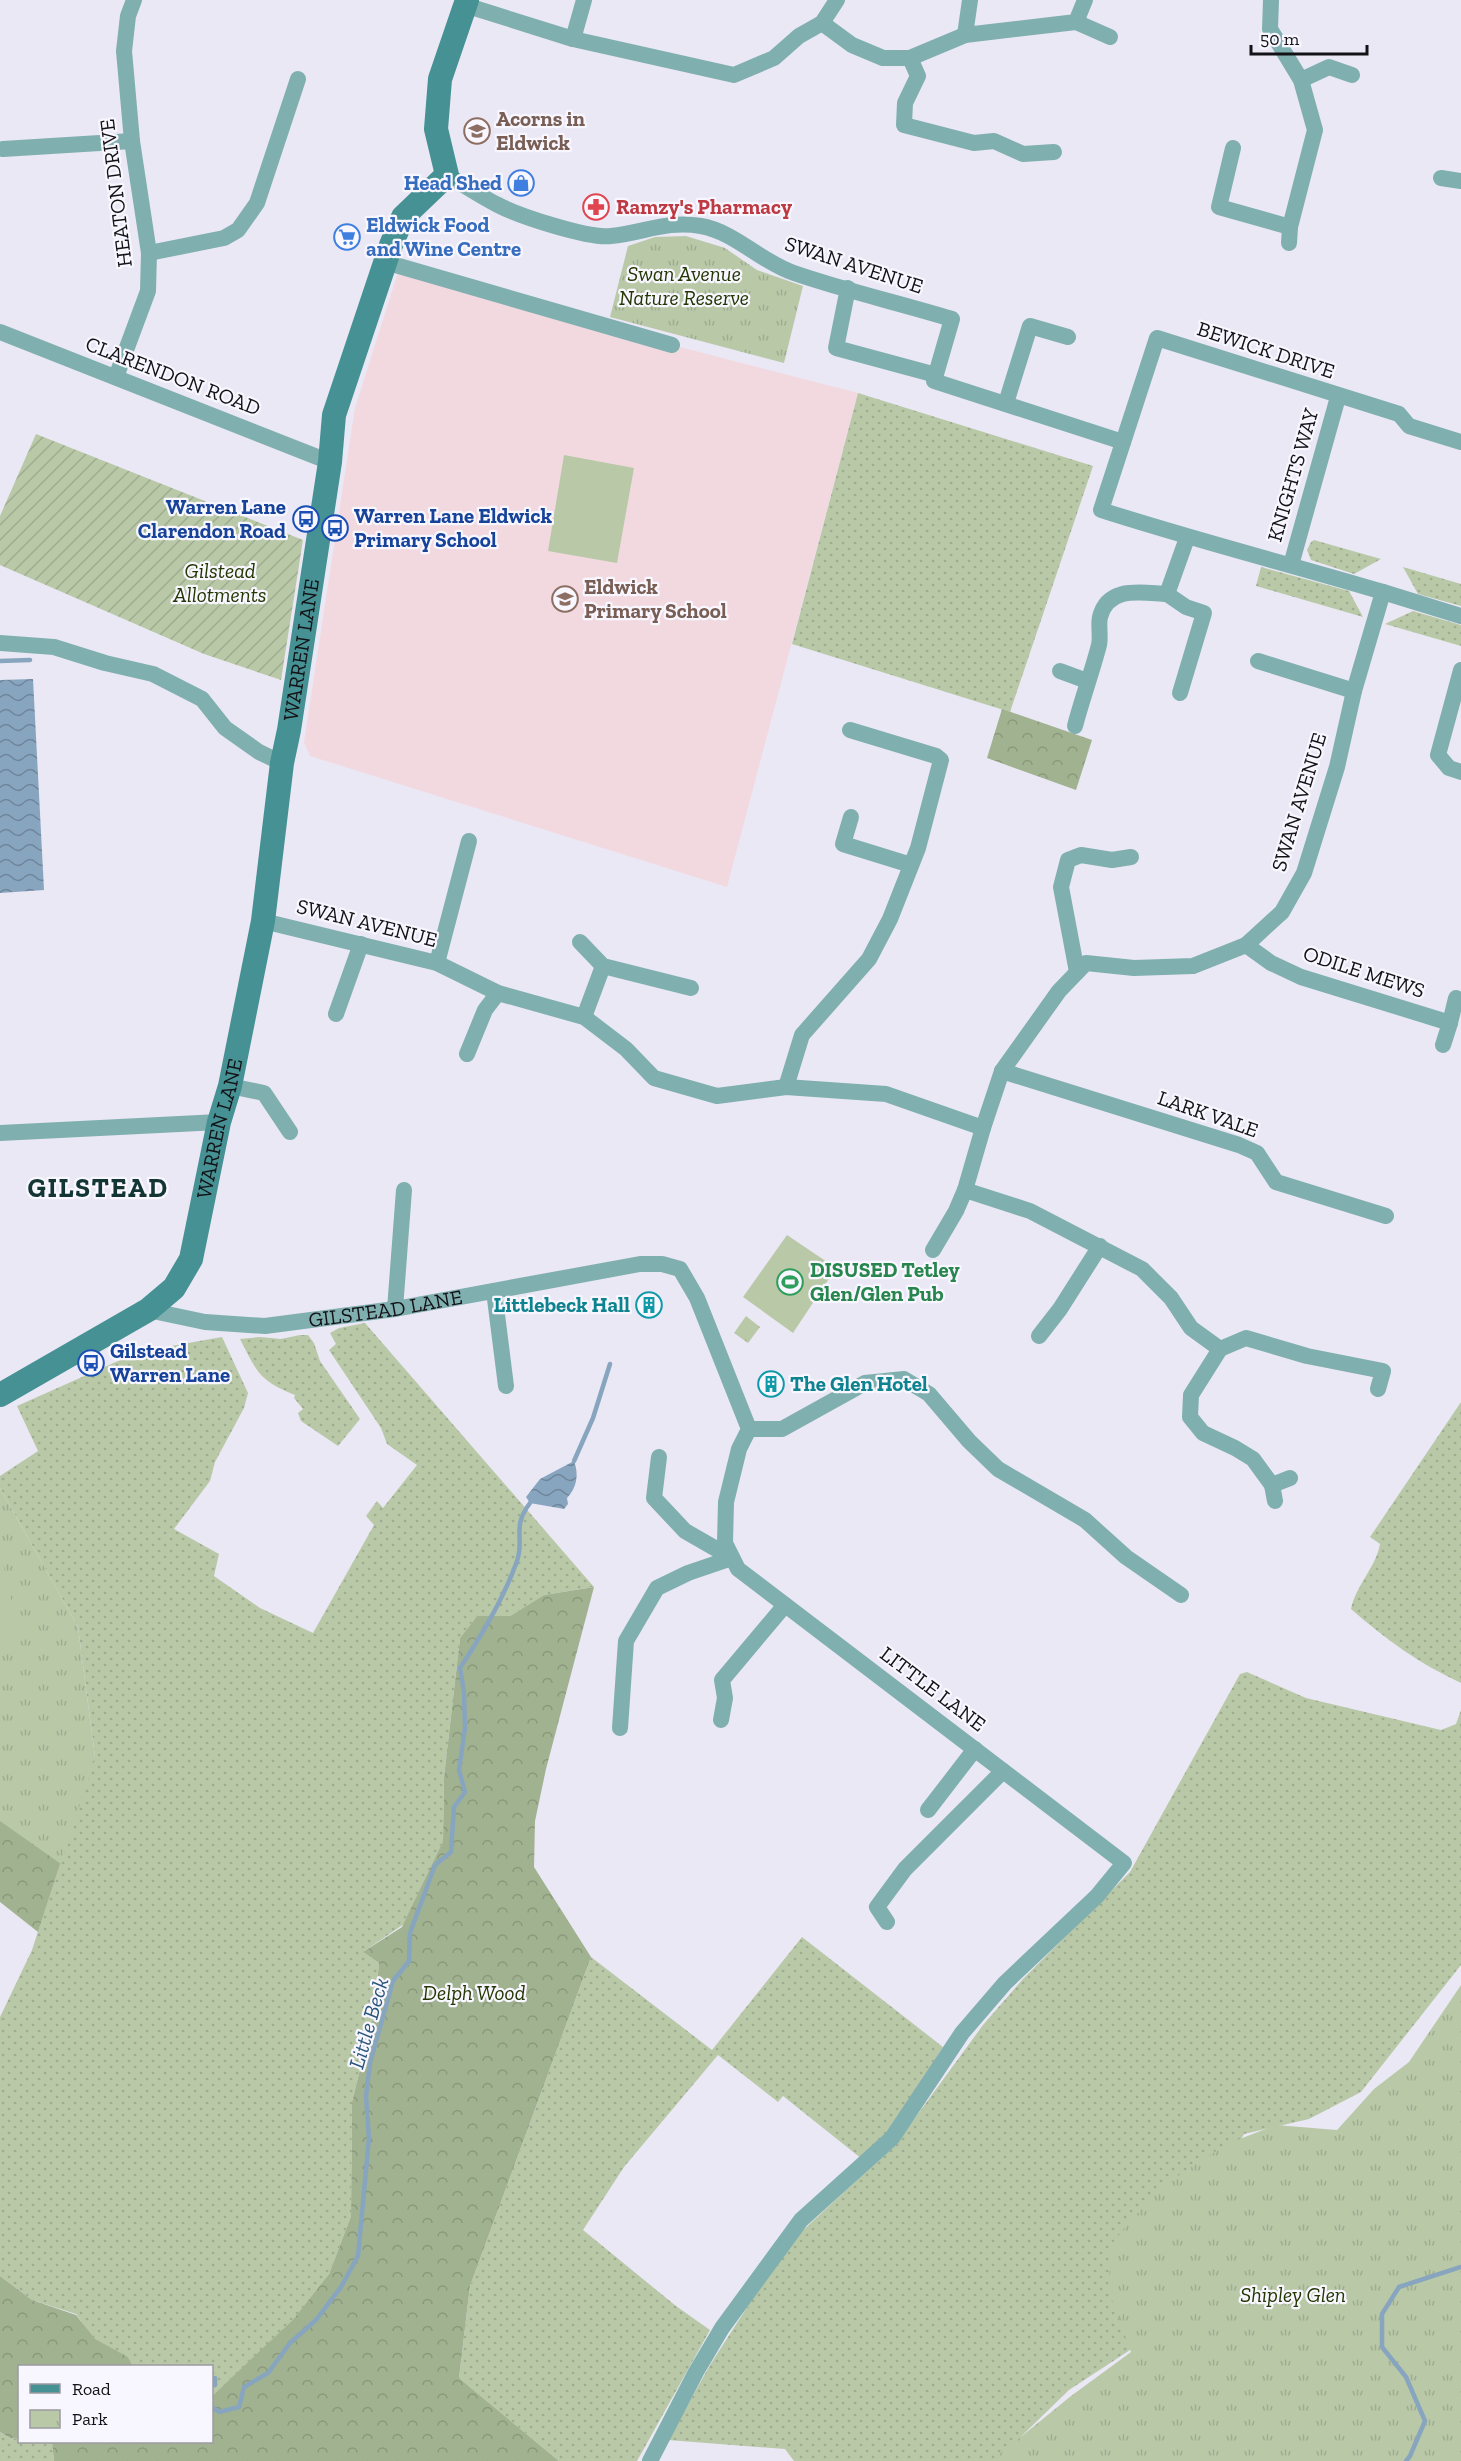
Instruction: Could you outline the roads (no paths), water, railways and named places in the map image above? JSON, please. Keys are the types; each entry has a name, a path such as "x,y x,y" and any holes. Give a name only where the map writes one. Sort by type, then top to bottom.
{"street":[{"name":"HEATON DRIVE","path":"116,377 148,291 149,253 132,141 124,51 128,16 134,0"},
{"path":"573,39 584,0"},
{"path":"447,175 436,129 440,79 466,3 573,39 734,75 774,58 799,36 822,22 837,0"},
{"path":"965,35 970,0"},
{"path":"1076,22 1085,0"},
{"path":"1233,148 1219,207 1289,235 1315,130 1301,80 1270,29 1271,0"},
{"path":"822,22 852,45 883,58 910,58 965,35 1076,22 1110,38"},
{"path":"910,58 918,76 905,103 904,125 974,143 994,141 1023,154 1054,152"},
{"path":"1301,80 1329,67 1352,75"},
{"path":"149,253 224,238 238,230 256,204 298,79"},
{"path":"3,149 132,141"},
{"name":"WARREN LANE","path":"148,1310 174,1288 191,1259 219,1122 230,1086 263,921 282,763 330,462 334,415 385,262 403,217 447,175"},
{"name":"SWAN AVENUE","path":"447,175 499,206 575,232 609,237 661,225 700,226 734,239 764,260 793,273 952,319 936,375"},
{"path":"1441,178 1461,181"},
{"path":"385,262 672,345"},
{"path":"848,288 836,348 936,375 934,381 1123,442 1101,510 1187,538 1291,565 1461,616"},
{"path":"1006,403 1030,326 1068,337"},
{"name":"CLARENDON ROAD","path":"0,332 330,462"},
{"name":"BEWICK DRIVE","path":"1123,442 1157,338 1338,397 1399,414 1409,426 1461,442"},
{"name":"KNIGHTS WAY","path":"1291,565 1338,397"},
{"path":"1167,594 1187,538"},
{"path":"1075,726 1099,643 1099,620 1103,607 1114,597 1128,591 1167,594 1186,607 1204,613 1180,693"},
{"name":"SWAN AVENUE","path":"1077,972 1086,963 1134,968 1193,966 1246,945 1282,912 1304,873 1336,767 1354,691 1383,592"},
{"path":"0,643 54,647 105,663 153,674 202,699 225,728 259,752 282,763"},
{"path":"1258,661 1354,691"},
{"path":"1461,670 1438,755 1449,768 1461,772"},
{"path":"1060,671 1087,681"},
{"path":"786,1087 802,1035 869,959 890,920 911,865 941,760 936,756 850,730"},
{"path":"850,817 843,844 911,865"},
{"path":"438,963 469,841"},
{"path":"933,1250 956,1211 965,1190 1002,1071 1059,991 1077,972 1062,887 1068,860 1081,855 1112,860 1131,857"},
{"name":"SWAN AVENUE","path":"263,921 438,963 498,993 584,1017 626,1049 654,1078 717,1096 786,1087 886,1094 983,1128"},
{"path":"580,942 603,966 692,988"},
{"path":"336,1014 361,944"},
{"name":"ODILE MEWS","path":"1246,945 1271,963 1301,977 1450,1023"},
{"path":"584,1017 603,966"},
{"path":"467,1054 485,1010 498,993"},
{"path":"1443,1045 1456,998"},
{"name":"LARK VALE","path":"1002,1071 1239,1145 1257,1153 1276,1182 1386,1216"},
{"path":"230,1086 264,1093 290,1132"},
{"path":"0,1133 219,1122"},
{"path":"395,1309 404,1190"},
{"path":"965,1190 1030,1211 1142,1269 1172,1298 1191,1328 1220,1349"},
{"path":"1039,1336 1060,1309 1100,1246"},
{"name":"GILSTEAD LANE","path":"148,1310 214,1323 265,1326 395,1309 640,1264 662,1264 680,1269 697,1298 749,1429"},
{"path":"494,1291 506,1386"},
{"path":"0,1395 148,1310"},
{"path":"1290,1478 1273,1493 1253,1460 1203,1432 1190,1417 1191,1395 1220,1349 1246,1338 1307,1356 1383,1371 1378,1389"},
{"path":"620,1728 626,1641 657,1588 729,1551 726,1502 739,1449 749,1429 782,1429 865,1383 904,1379 929,1394 969,1441 998,1469 1086,1520 1126,1557 1181,1595"},
{"name":"LITTLE LANE","path":"659,1457 654,1498 685,1531 729,1551 738,1569 1124,1863 1097,1896 1005,1983 962,2033 892,2138 801,2220 722,2328 696,2372 659,2444"},
{"path":"721,1720 725,1698 722,1680 785,1605"},
{"path":"928,1810 975,1749"},
{"path":"887,1922 877,1907 905,1869 1003,1771"},
{"path":"650,2461 659,2444"},
{"path":"659,2444 666,2461"}],"water":[{"path":"33,679 44,890 0,893 0,680"},
{"path":"574,1461 576,1481 564,1509 530,1503 526,1497 540,1479"}],"waterway":[{"path":"0,661 30,660"},
{"name":"Little Beck","path":"574,1461 593,1418 610,1364"},
{"name":"Little Beck","path":"213,2408 219,2412 239,2407 244,2387 268,2373 290,2343 316,2320 341,2287 358,2256 369,2138 366,2096 370,2063 393,1981 409,1961 410,1933 435,1865 451,1852 454,1807 465,1792 459,1770 465,1728 464,1692 460,1668 492,1616 512,1575 519,1553 521,1519 530,1503"},
{"path":"1406,2461 1425,2421 1406,2377 1382,2347 1382,2314 1399,2287 1461,2267"},
{"path":"213,2384 215,2385 215,2378"}],"place":[{"name":"Acorns in Eldwick","path":"477,131"},
{"name":"Head Shed","path":"521,183"},
{"name":"Ramzy's Pharmacy","path":"596,207"},
{"name":"Eldwick Food and Wine Centre","path":"347,237"},
{"name":"Warren Lane Clarendon Road","path":"306,519"},
{"name":"Warren Lane Eldwick Primary School","path":"335,528"},
{"name":"Eldwick Primary School","path":"565,599"},
{"name":"DISUSED Tetley Glen/Glen Pub","path":"790,1282"},
{"name":"Littlebeck Hall","path":"649,1305"},
{"name":"Gilstead Warren Lane","path":"91,1363"},
{"name":"The Glen Hotel","path":"771,1384"}],"district":[{"name":"GILSTEAD","path":"98,1188"}],"park label":[{"name":"Swan Avenue Nature Reserve","path":"684,286"},
{"name":"Gilstead Allotments","path":"220,583"},
{"name":"Delph Wood","path":"474,1993"},
{"name":"Shipley Glen","path":"1293,2295"}]}
